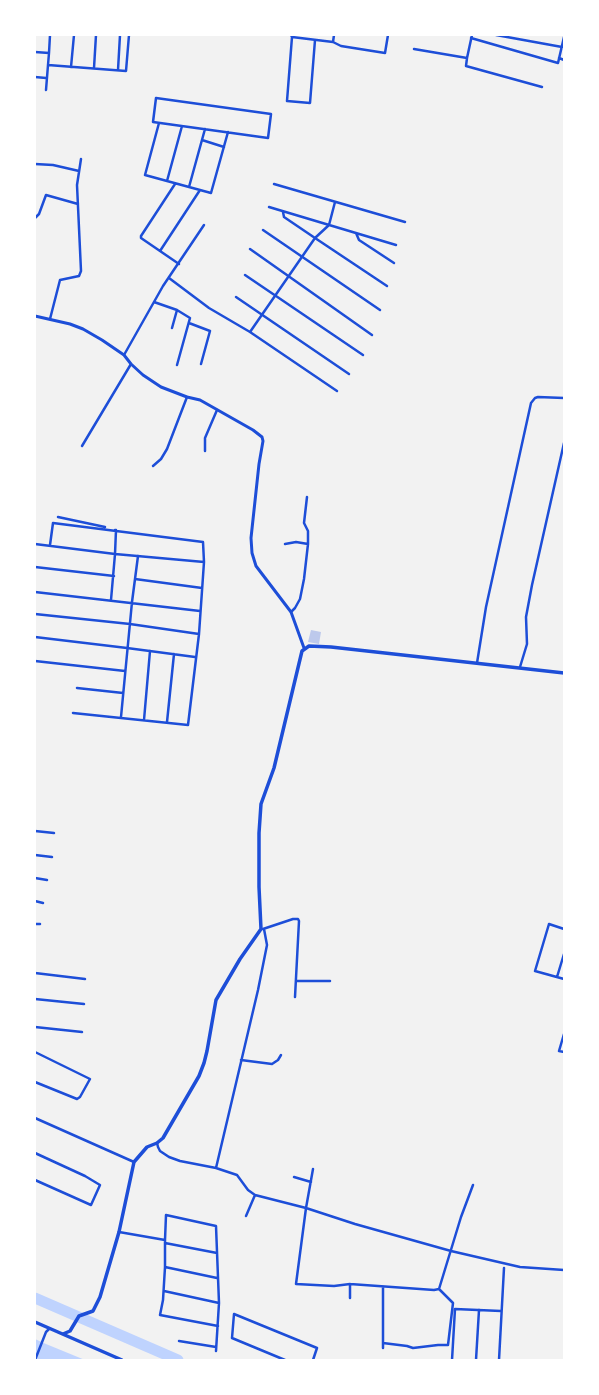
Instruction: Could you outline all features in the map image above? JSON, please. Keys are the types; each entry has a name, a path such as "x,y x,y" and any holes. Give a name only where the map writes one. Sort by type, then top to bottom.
{"main road":[{"path":"63,1334 70,1331 79,1316 93,1310 100,1297 119,1232 134,1162 147,1147 155,1144 163,1138 199,1076 204,1063 214,1008 218,995 240,959 262,928 259,879 261,804 274,768 300,655 304,648 313,646 374,651 564,673"},
{"path":"35,1322 122,1360"}],"street":[{"path":"46,90 50,35"},
{"path":"71,67 74,35"},
{"path":"94,69 96,35"},
{"path":"118,70 120,35"},
{"path":"48,65 126,71 129,35"},
{"path":"333,42 334,35"},
{"path":"315,40 310,103 287,101 292,36 333,42 341,46 385,53 388,35"},
{"path":"496,35 562,47"},
{"path":"542,88 466,66 472,37 558,63 564,37"},
{"path":"414,49 467,58"},
{"path":"35,52 49,53"},
{"path":"560,58 564,60"},
{"path":"35,77 47,78"},
{"path":"156,98 271,114 268,138 182,126 153,122 156,98"},
{"path":"159,123 144,175 211,193 228,132"},
{"path":"167,181 182,126"},
{"path":"189,187 205,129"},
{"path":"202,140 224,147"},
{"path":"50,319 60,280 77,277 81,274 77,185 81,159"},
{"path":"35,164 53,165 79,171"},
{"path":"175,184 141,238 179,264"},
{"path":"274,184 405,222"},
{"path":"160,251 200,190"},
{"path":"35,218 39,214 46,195 78,204"},
{"path":"250,332 315,238 329,225 335,202"},
{"path":"269,207 396,245"},
{"path":"283,212 284,217 387,286"},
{"path":"124,355 164,285 204,225"},
{"path":"263,230 380,310"},
{"path":"356,233 359,240 394,263"},
{"path":"250,249 372,335"},
{"path":"245,275 363,355"},
{"path":"169,278 208,308 250,332 337,391"},
{"path":"236,297 349,374"},
{"path":"154,302 177,310 190,318 177,365"},
{"path":"172,328 177,310"},
{"path":"35,316 83,329 124,355 131,364 161,387 187,397 200,400 253,430 262,438 251,538 252,553 256,566 291,612 304,648"},
{"path":"189,323 210,331 201,364"},
{"path":"82,446 131,364"},
{"path":"153,466 161,459 167,449 187,397"},
{"path":"477,663 486,607 531,404 534,398 538,397 564,398"},
{"path":"205,451 205,438 217,410"},
{"path":"520,667 527,644 526,617 532,585 564,442"},
{"path":"291,612 296,608 300,600 304,579 308,544 308,531 304,523 306,497"},
{"path":"58,517 116,530"},
{"path":"50,545 53,523 204,542 204,562 198,634 188,725 73,713"},
{"path":"111,600 114,576 116,530"},
{"path":"285,544 296,542 308,544"},
{"path":"35,544 115,554 204,562"},
{"path":"120,717 138,556"},
{"path":"35,567 114,576"},
{"path":"135,579 202,588"},
{"path":"35,592 200,611"},
{"path":"35,614 130,624 198,634"},
{"path":"35,637 195,657"},
{"path":"144,720 150,651"},
{"path":"167,722 174,654"},
{"path":"35,661 125,671"},
{"path":"77,688 123,693"},
{"path":"35,832 54,833"},
{"path":"35,855 52,857"},
{"path":"35,878 47,880"},
{"path":"35,901 43,903"},
{"path":"216,1168 254,1011 265,957 267,945 262,928 293,919 298,919 295,998"},
{"path":"35,924 40,924"},
{"path":"564,929 549,924 535,971 564,979"},
{"path":"557,977 564,954"},
{"path":"35,973 86,979"},
{"path":"296,981 330,981"},
{"path":"35,999 84,1004"},
{"path":"35,1027 82,1032"},
{"path":"564,1034 559,1051 564,1052"},
{"path":"35,1052 89,1077 90,1079 77,1100 35,1082"},
{"path":"241,1060 272,1064 278,1060 281,1055"},
{"path":"35,1118 134,1162"},
{"path":"155,1144 160,1151 169,1157 216,1168 239,1176 245,1187 255,1195 306,1208 355,1224 451,1251 520,1267 564,1270"},
{"path":"35,1153 85,1176 100,1185 91,1205 35,1180"},
{"path":"314,1169 306,1208 296,1284 334,1286 350,1284 434,1290 438,1289"},
{"path":"294,1177 311,1182"},
{"path":"438,1289 473,1185"},
{"path":"246,1216 255,1195"},
{"path":"216,1351 218,1326 219,1303 216,1226 166,1216 164,1291 160,1315 218,1326"},
{"path":"119,1232 217,1253"},
{"path":"165,1267 217,1278"},
{"path":"499,1360 504,1268"},
{"path":"350,1284 350,1298"},
{"path":"383,1287 383,1348"},
{"path":"383,1343 413,1348 448,1345 453,1303 438,1289"},
{"path":"164,1291 219,1303"},
{"path":"452,1360 455,1309 501,1311"},
{"path":"476,1360 479,1310"},
{"path":"285,1360 232,1338 234,1314 317,1348 313,1360"},
{"path":"35,1360 46,1332 49,1329"},
{"path":"180,1341 216,1347"}],"water":[{"path":"35,1339 46,1344 85,1360 35,1360"}],"building":[{"path":"311,630 321,632 319,644 308,642"}],"waterway":[{"path":"35,1298 178,1360"}]}
